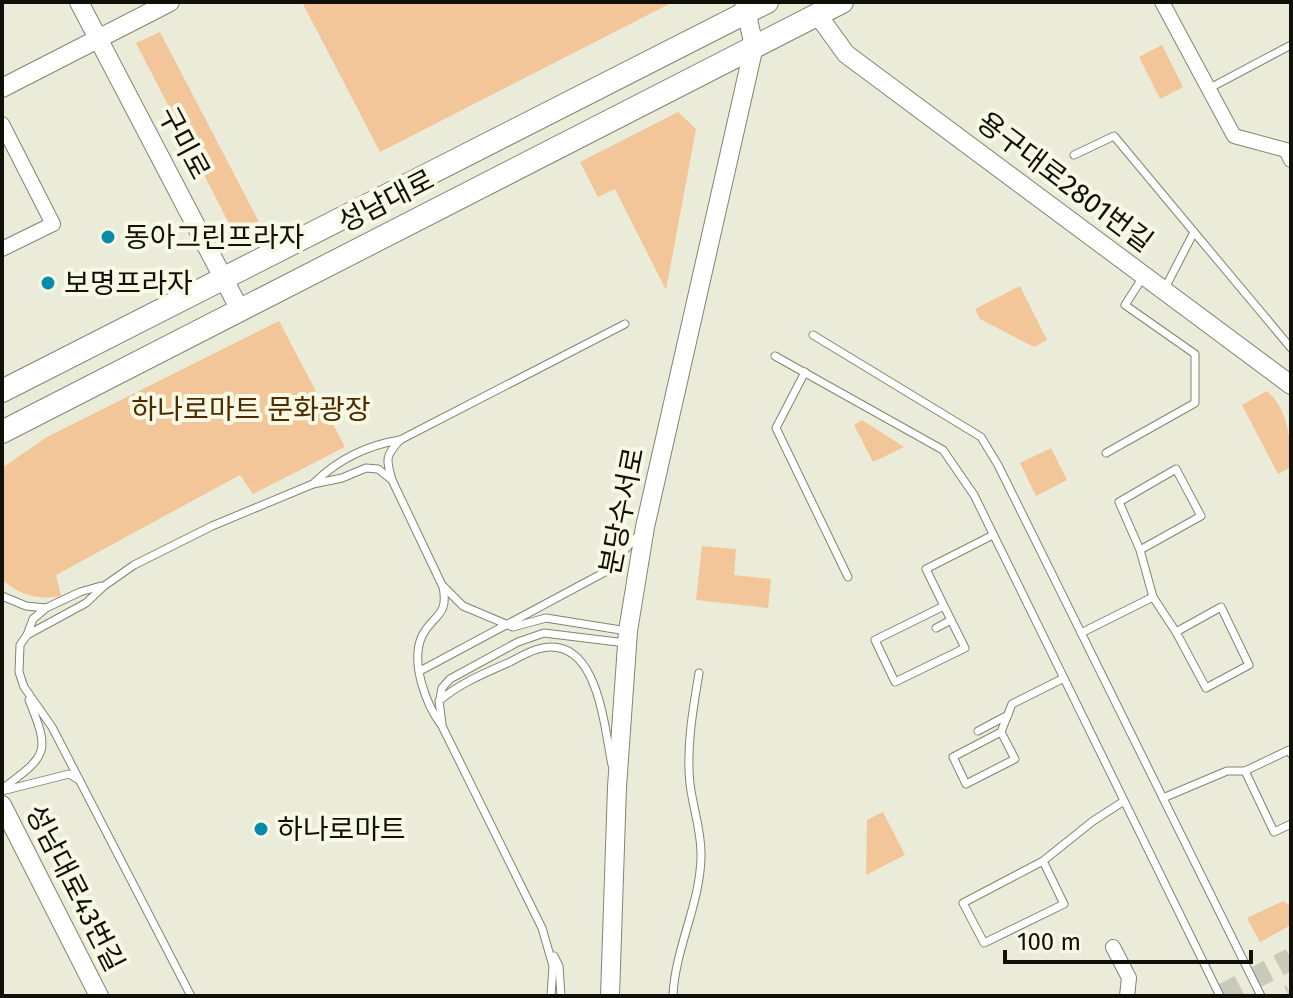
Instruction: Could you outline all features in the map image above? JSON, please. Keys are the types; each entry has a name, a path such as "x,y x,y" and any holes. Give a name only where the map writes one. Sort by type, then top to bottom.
{"main road":[{"name":"성남대로","path":"2,432 842,2"},
{"name":"성남대로","path":"2,391 752,5"}],"street":[{"name":"구미로","path":"79,2 240,310"},
{"path":"2,88 170,2"},
{"path":"1162,2 1234,136 1286,150 1291,160"},
{"path":"752,5 754,46"},
{"name":"용구대로2801번길","path":"817,14 846,54 1291,385"},
{"name":"분당수서로","path":"610,996 617,787 627,637 645,527 754,46"},
{"path":"2,124 53,224 2,249"},
{"name":"성남대로43번길","path":"2,805 99,996"},
{"path":"1113,947 1129,978 1127,996"}],"lane":[{"path":"1210,88 1291,45"},
{"path":"1074,155 1114,136 1291,348"},
{"path":"1164,290 1194,232"},
{"path":"1106,453 1195,403 1195,354 1125,305 1144,275"},
{"path":"313,484 330,467 376,444 400,440 625,324"},
{"path":"813,335 981,437 998,465 1261,996"},
{"path":"775,356 943,450 974,495 1220,996"},
{"path":"805,372 776,428 848,577"},
{"path":"400,440 390,451 387,461 392,480 442,585 446,602 441,613 422,635 418,651 432,714 442,726 534,910 559,966 561,996"},
{"path":"27,635 86,603 134,565 212,526 313,484 342,478 366,468 378,469 392,480"},
{"path":"1140,550 1201,516 1176,469 1119,502 1140,550 1153,597 1206,688 1249,665 1221,607 1176,632"},
{"path":"420,671 605,572 645,527"},
{"path":"944,606 875,640 895,682 965,648 926,569 993,535"},
{"path":"442,585 463,606 505,625 513,627 546,618 627,637"},
{"path":"2,790 37,762 43,749 43,733 24,687 18,656 33,619 46,608 80,592 104,586"},
{"path":"2,596 26,606 46,608"},
{"path":"1081,633 1153,597"},
{"path":"936,628 951,620"},
{"path":"442,726 439,701 442,688 450,679 529,636 558,633 627,637"},
{"path":"439,701 453,688 540,648 565,650 584,664 598,692 617,787"},
{"path":"673,996 678,954 699,882 700,831 690,788 689,765 699,673"},
{"path":"1001,732 1015,759 966,784 953,757 1001,732 1012,704 1064,678"},
{"path":"24,687 52,727 191,996"},
{"path":"978,731 1008,715"},
{"path":"1163,798 1227,771 1245,771 1289,750 1291,754"},
{"path":"1245,771 1274,832 1291,824"},
{"path":"2,790 69,774 79,780"},
{"path":"1043,861 1064,904 984,943 963,903 1043,861 1124,801"},
{"path":"549,947 553,966 551,996"}],"green space":[{"path":"302,2 673,2 380,152"},
{"path":"160,32 259,222 233,231 136,43"},
{"path":"1162,45 1183,87 1160,99 1139,57"},
{"path":"678,112 696,129 666,290 615,189 598,197 580,162"},
{"path":"1020,286 1047,340 1034,347 980,319 975,309"},
{"name":"하나로마트 문화광장","path":"279,321 345,447 253,494 240,475 56,575 61,596 31,596 2,583 2,468 47,437"},
{"path":"1267,391 1280,407 1289,436 1291,467 1278,474 1242,405"},
{"path":"862,420 904,447 873,462 854,425"},
{"path":"1051,448 1067,480 1036,496 1020,463"},
{"path":"702,546 736,549 734,575 771,579 768,608 696,600"},
{"path":"883,812 905,855 866,875 867,820"},
{"path":"1283,901 1291,906 1291,925 1260,942 1247,918"}],"tunnel":[{"path":"1220,996 1291,959"}],"place":[{"name":"동아그린프라자","path":"108,237"},
{"name":"보명프라자","path":"48,283"},
{"name":"하나로마트","path":"261,829"}]}
